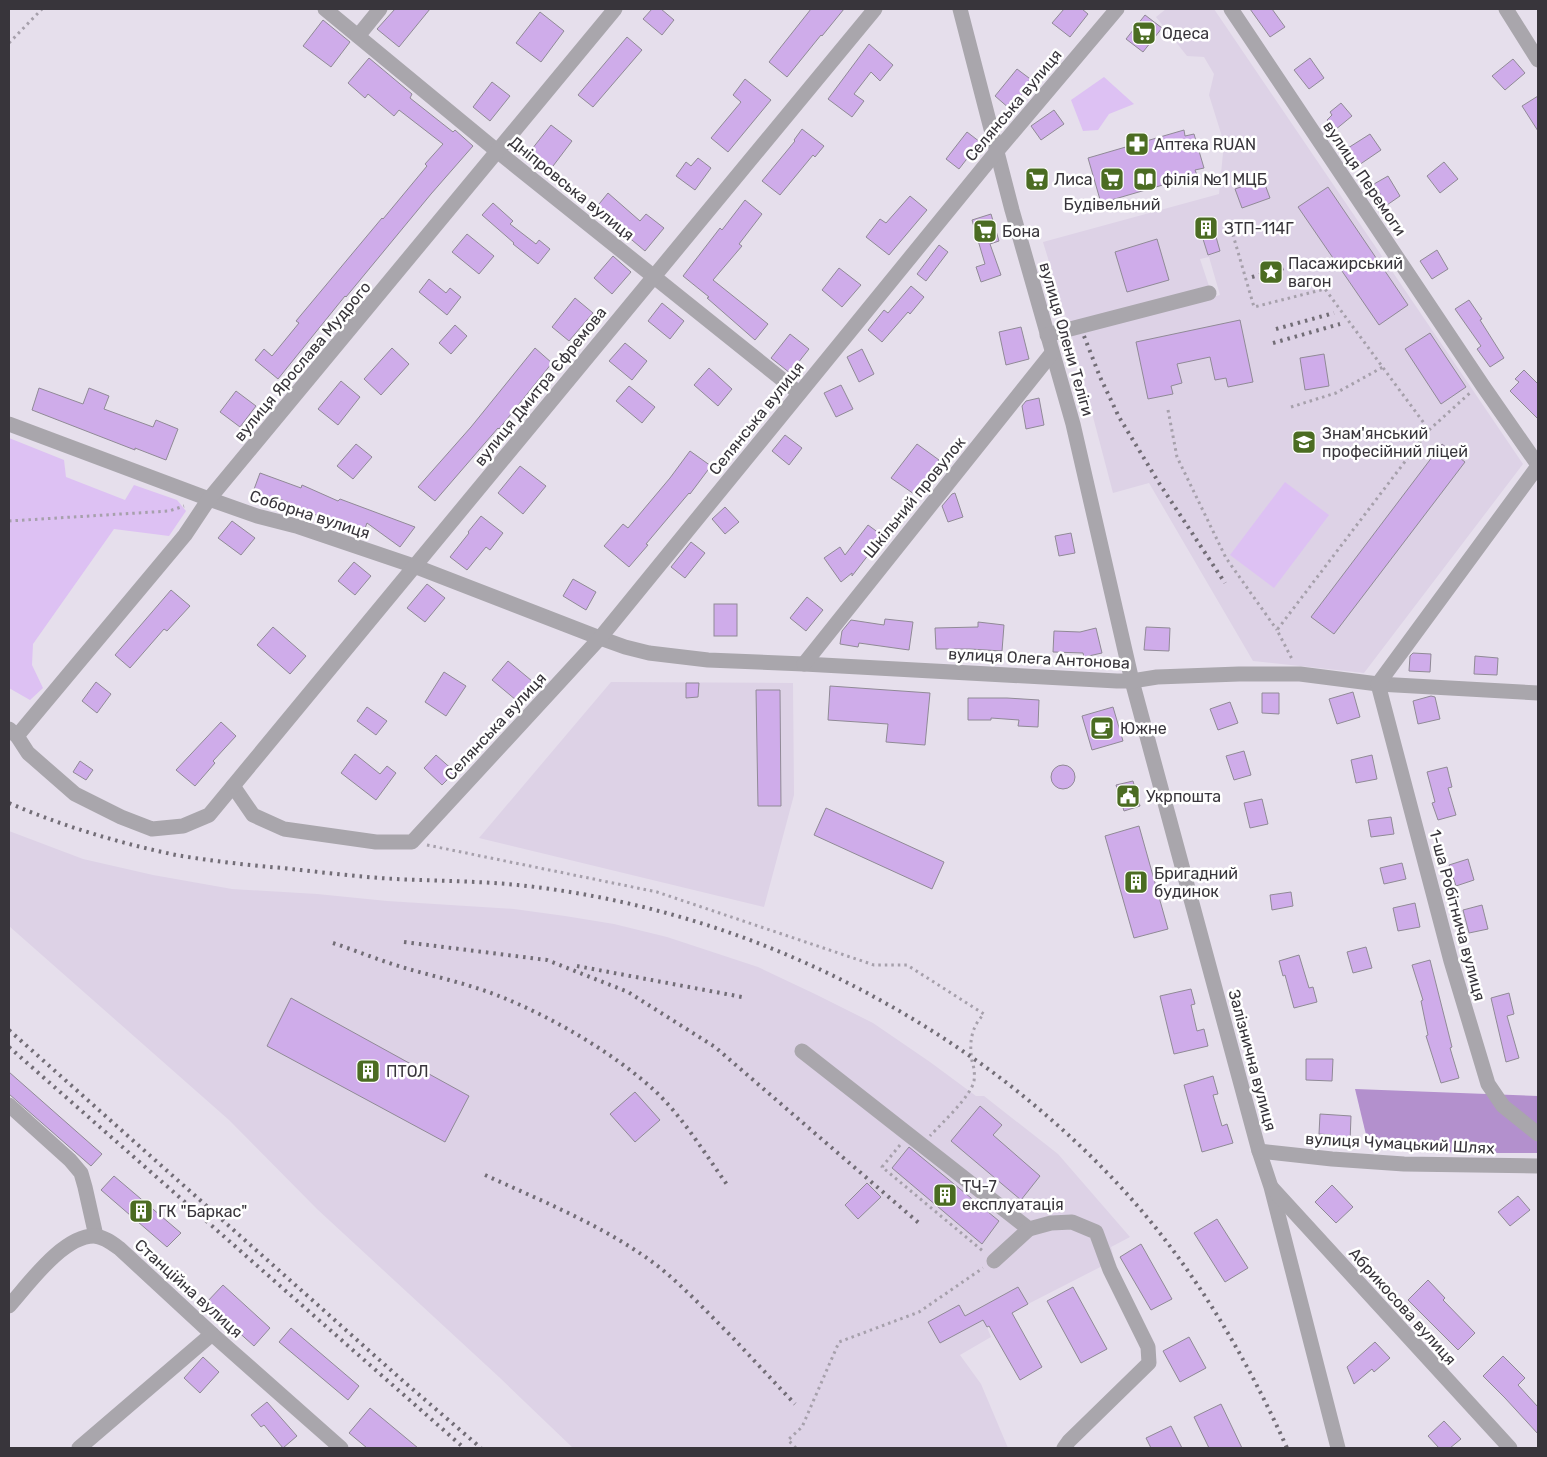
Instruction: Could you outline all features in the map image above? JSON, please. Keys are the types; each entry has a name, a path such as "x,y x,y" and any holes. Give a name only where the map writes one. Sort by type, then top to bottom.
{"street":[{"name":"Дніпровська вулиця","path":"325,9 497,151 799,393"},
{"path":"358,36 380,9"},
{"name":"вулиця Ярослава Мудрого","path":"13,732 186,535 209,499 615,9"},
{"name":"вулиця Дмитра Єфремова","path":"13,732 28,753 76,794 121,817 152,829 183,826 209,815 875,9"},
{"name":"вулиця Олени Теліги","path":"960,9 1047,335 1073,424 1132,681"},
{"name":"Селянська вулиця","path":"412,842 600,638 997,151 1117,9"},
{"name":"вулиця Перемоги","path":"1231,9 1483,386 1538,465"},
{"path":"1506,9 1538,60"},
{"path":"1047,335 1209,292"},
{"name":"Шкільний провулок","path":"804,664 1052,352"},
{"name":"Соборна вулиця","path":"9,424 209,499 414,566 600,638"},
{"path":"1378,684 1538,465"},
{"name":"вулиця Олега Антонова","path":"600,638 625,647 674,657 708,660 1132,681 1239,674 1300,674 1378,684 1538,693"},
{"name":"Залізнична вулиця","path":"1132,681 1270,1187 1338,1448"},
{"name":"1-ша Робітнича вулиця","path":"1378,684 1451,961 1488,1084 1502,1106 1538,1134"},
{"path":"233,786 253,815 284,829 376,842 412,842"},
{"path":"802,1051 1029,1229"},
{"path":"9,1105 70,1160 80,1173 86,1187 96,1236 81,1238 66,1246 53,1257 9,1306"},
{"name":"вулиця Чумацький Шлях","path":"1260,1151 1404,1164 1538,1166"},
{"name":"Абрикосова вулиця","path":"1270,1187 1510,1448"},
{"path":"994,1261 1029,1229 1050,1224 1072,1222 1096,1232 1110,1270 1148,1347 1149,1363 1064,1448"},
{"name":"Станційна вулиця","path":"96,1236 107,1240 119,1248 212,1334 341,1448"},
{"path":"79,1448 212,1334"}],"path":[{"path":"9,43 42,9"},
{"path":"1231,228 1254,307 1325,289 1428,430"},
{"path":"1291,407 1336,393 1383,368"},
{"path":"1277,630 1428,430 1473,390 1483,386"},
{"path":"1168,410 1177,457 1222,550 1277,630 1300,674"},
{"path":"9,521 169,511 185,506"},
{"path":"412,842 656,892 874,965 908,965 984,1014"},
{"path":"796,1448 788,1440 802,1427 839,1342 919,1312 994,1261"}],"shaded area":[{"name":"Знам'янський професійний ліцей","path":"1166,9 1214,9 1523,464 1364,673 1253,661 1149,483 1113,493 1071,333 1220,295 1209,257 1200,259 1209,286 1068,324 1043,242 1219,194 1224,143 1209,95 1214,74 1204,57 1187,56 1156,17"},
{"path":"1104,77 1134,104 1109,114 1098,130 1083,131 1071,100"},
{"path":"9,438 64,460 66,477 125,500 134,485 177,500 186,511 169,536 114,529 33,644 32,665 43,688 30,700 9,688"},
{"path":"1285,482 1329,515 1274,588 1230,555"},
{"path":"611,682 793,683 794,795 764,907 479,838"},
{"path":"9,831 83,859 153,875 232,889 514,909 565,916 614,924 667,937 758,967 873,1023 976,1096 984,1096 1058,1154 1130,1237 1111,1247 1114,1260 987,1327 991,1337 960,1355 981,1384 1008,1448 573,1448 317,1209 229,1120 9,926"},
{"path":"1355,1089 1538,1096 1538,1153 1457,1153 1368,1143"}],"building":[{"path":"395,9 430,9 399,47 377,29"},
{"path":"652,9 661,9 674,20 662,35 643,19"},
{"path":"811,9 844,9 787,77 769,62"},
{"path":"1064,9 1082,9 1088,14 1070,37 1052,23"},
{"path":"1250,9 1272,9 1285,27 1270,37"},
{"path":"540,12 564,31 541,62 516,43"},
{"name":"Одеса","path":"1145,15 1162,28 1143,52 1126,39"},
{"path":"323,20 350,42 331,67 303,46"},
{"path":"627,37 642,50 593,107 578,95"},
{"path":"869,44 893,65 880,81 871,72 854,94 864,101 852,117 828,99"},
{"path":"369,58 412,94 410,98 453,132 455,130 473,146 345,296 278,379 255,360 264,349 272,356 299,323 296,321 383,219 427,166 425,164 443,144 399,110 394,116 368,94 365,98 348,83"},
{"path":"1310,58 1324,78 1309,89 1294,70"},
{"path":"1513,59 1525,73 1505,90 1492,76"},
{"path":"1017,69 1033,81 1010,109 995,96"},
{"path":"745,79 771,100 728,152 711,138 741,102 733,95"},
{"path":"492,82 510,96 490,121 473,107"},
{"path":"1538,96 1538,131 1522,106"},
{"path":"1341,103 1352,116 1335,130 1327,120 1332,115 1330,112"},
{"path":"1054,110 1064,124 1041,140 1031,126"},
{"path":"551,125 572,141 550,170 528,154"},
{"path":"802,129 824,146 815,157 813,155 780,195 762,181 795,141"},
{"path":"1184,130 1185,136 1194,134 1204,168 1195,170 1197,175 1101,203 1088,158"},
{"path":"967,132 980,142 959,169 946,159"},
{"path":"1370,134 1381,150 1359,165 1348,148"},
{"path":"698,158 711,168 695,190 676,176 686,162 691,166"},
{"path":"1444,162 1458,179 1440,193 1427,176"},
{"name":"Лиса","path":"1041,169 1046,187 1032,190 1028,172"},
{"path":"1388,176 1400,196 1387,205 1374,184"},
{"path":"1263,179 1270,198 1242,208 1235,189"},
{"path":"1328,187 1408,305 1379,325 1298,207"},
{"path":"608,193 640,221 646,214 664,228 645,251 595,209"},
{"path":"910,196 927,210 889,255 866,237 880,219 886,223"},
{"path":"745,200 762,214 739,244 742,246 713,280 768,324 755,340 707,298 709,297 683,276 720,228 722,230"},
{"path":"493,203 513,221 510,224 536,244 539,240 550,249 538,264 482,215"},
{"path":"991,214 999,241 990,244 1001,275 981,282 976,267 985,264 972,220"},
{"path":"1211,219 1220,251 1208,255 1198,223"},
{"path":"467,234 494,256 479,274 452,252"},
{"path":"1157,239 1169,280 1127,292 1115,252"},
{"path":"939,245 948,252 926,281 917,274"},
{"path":"1437,250 1448,269 1432,279 1420,261"},
{"path":"613,256 631,272 612,294 594,278"},
{"path":"839,268 861,285 842,307 822,290"},
{"path":"429,279 446,293 450,288 461,297 447,315 419,292"},
{"path":"911,286 924,297 882,342 868,330 884,310 888,313"},
{"path":"575,298 593,313 569,341 552,327"},
{"path":"1469,300 1504,358 1490,367 1477,349 1481,346 1455,309"},
{"path":"662,303 684,321 670,339 648,321"},
{"path":"1240,320 1253,382 1228,387 1226,378 1215,380 1210,357 1177,364 1182,383 1171,386 1173,394 1148,399 1136,342"},
{"path":"455,325 467,336 451,354 439,343"},
{"path":"1021,327 1029,359 1006,365 999,332"},
{"path":"1430,333 1466,387 1441,404 1405,349"},
{"path":"790,334 809,349 790,373 771,358"},
{"path":"625,343 647,361 632,380 609,361"},
{"path":"392,348 409,364 381,395 364,379"},
{"path":"535,348 552,363 499,429 435,501 418,487 471,427"},
{"path":"862,349 874,374 859,382 847,357"},
{"path":"1324,354 1329,386 1305,390 1300,358"},
{"path":"709,368 732,389 718,406 694,385"},
{"path":"1524,370 1538,384 1538,419 1510,391 1519,382 1515,379"},
{"path":"341,381 360,397 338,425 318,409"},
{"path":"841,385 853,409 836,417 824,393"},
{"path":"629,386 655,407 642,423 616,401"},
{"path":"39,388 83,404 89,388 109,396 104,409 153,427 156,420 178,429 166,460 32,410"},
{"path":"236,391 256,406 240,427 220,412"},
{"path":"1039,398 1044,425 1026,429 1022,406 1026,401"},
{"path":"785,435 802,448 789,465 772,451"},
{"path":"356,444 372,457 353,479 337,466"},
{"path":"917,444 939,460 914,494 891,478"},
{"path":"1442,444 1465,462 1334,634 1311,617"},
{"path":"690,451 711,466 629,567 604,546 623,524 628,528"},
{"path":"520,466 546,486 523,514 498,493"},
{"path":"260,473 301,488 302,485 338,501 340,499 415,527 400,547 367,523 362,536 331,525 332,522 278,498 277,501 253,492"},
{"path":"955,493 963,517 948,522 942,506"},
{"path":"725,507 739,522 725,534 712,519"},
{"path":"481,516 503,533 490,550 486,547 467,570 450,557"},
{"path":"232,521 255,538 241,555 218,538"},
{"path":"868,525 883,536 852,576 852,573 841,582 824,558 840,547 845,555"},
{"path":"1071,533 1075,553 1059,556 1055,536"},
{"path":"691,542 705,553 685,578 671,567"},
{"path":"354,562 371,576 355,595 338,581"},
{"path":"573,579 596,592 586,610 563,596"},
{"path":"427,584 445,598 425,622 407,608"},
{"path":"171,590 190,606 167,631 164,629 130,668 115,655"},
{"path":"807,597 823,610 806,631 790,618"},
{"path":"714,604 737,604 737,636 714,636"},
{"path":"885,619 913,622 909,650 859,643 858,647 840,644 842,631 851,620 884,625"},
{"path":"978,622 1004,625 1002,651 936,649 935,628 978,627"},
{"path":"273,627 306,656 290,674 257,645"},
{"path":"1146,627 1170,628 1169,651 1144,650"},
{"path":"1096,628 1102,653 1084,657 1083,653 1053,652 1054,631 1080,632"},
{"path":"1413,653 1431,654 1430,672 1409,671 1410,656"},
{"path":"1475,656 1498,658 1497,675 1474,674"},
{"path":"508,661 532,681 516,700 492,680"},
{"path":"444,672 466,686 446,716 425,702"},
{"path":"96,682 111,694 97,713 82,701"},
{"path":"686,683 699,683 698,697 686,698"},
{"path":"830,686 930,693 925,745 886,742 888,724 828,720"},
{"path":"756,690 780,690 781,806 758,806"},
{"path":"1353,692 1360,717 1337,724 1329,699"},
{"path":"1262,693 1279,693 1279,714 1262,713"},
{"path":"1431,696 1435,697 1440,719 1418,724 1413,701"},
{"path":"968,698 1039,700 1038,727 1018,726 1019,720 991,718 991,720 968,720"},
{"path":"1230,702 1238,723 1218,730 1210,709"},
{"path":"367,707 387,721 376,735 357,721"},
{"name":"Южне","path":"1113,707 1123,741 1092,750 1082,716"},
{"path":"221,722 236,736 213,761 215,763 195,786 176,770"},
{"path":"1244,751 1251,775 1234,780 1226,756"},
{"path":"355,754 380,774 387,766 396,773 376,800 341,773"},
{"path":"436,755 455,772 442,785 424,768"},
{"path":"1372,755 1377,779 1356,783 1351,760"},
{"path":"80,761 93,770 86,780 73,772"},
{"path":"1063,765 1068,766 1074,772 1074,782 1068,788 1063,789 1058,788 1052,782 1051,777 1052,772 1058,766"},
{"path":"1447,767 1452,787 1448,788 1456,815 1438,820 1432,803 1435,802 1427,772"},
{"name":"Укрпошта","path":"1133,781 1140,806 1124,811 1116,785"},
{"path":"1262,799 1268,824 1250,828 1244,803"},
{"path":"826,808 944,862 932,889 814,835"},
{"path":"1391,817 1394,834 1371,837 1368,820"},
{"name":"Бригадний будинок","path":"1139,826 1168,929 1134,938 1105,836"},
{"path":"1468,859 1474,880 1456,886 1449,865"},
{"path":"1402,863 1406,879 1384,884 1380,868"},
{"path":"1291,892 1293,906 1272,910 1270,895"},
{"path":"1415,903 1420,927 1398,931 1393,908"},
{"path":"1482,905 1488,929 1469,933 1463,910"},
{"path":"1366,947 1372,968 1353,973 1347,952"},
{"path":"1299,955 1309,988 1313,987 1317,1002 1294,1008 1279,961"},
{"path":"1430,960 1452,1047 1450,1048 1459,1078 1441,1083 1426,1036 1428,1035 1421,1001 1423,1000 1412,965"},
{"path":"1191,989 1195,1004 1191,1005 1197,1031 1204,1029 1208,1046 1174,1054 1160,996"},
{"path":"1509,993 1514,1014 1507,1016 1519,1058 1506,1062 1491,998"},
{"name":"ПТОЛ","path":"291,998 469,1096 445,1142 267,1046"},
{"path":"1306,1059 1333,1059 1332,1081 1306,1080"},
{"path":"9,1072 102,1154 91,1166 9,1094"},
{"path":"1213,1076 1218,1094 1213,1095 1222,1126 1227,1124 1233,1143 1202,1152 1184,1085"},
{"path":"635,1092 660,1120 635,1142 610,1114"},
{"path":"980,1106 1002,1125 993,1135 1040,1176 1021,1200 951,1141"},
{"path":"1320,1114 1351,1116 1350,1142 1331,1140 1332,1135 1319,1134"},
{"name":"ТЧ-7 експлуатація","path":"909,1147 999,1221 982,1244 892,1168"},
{"name":"ГК \"Баркас\"","path":"114,1176 181,1233 167,1247 101,1190"},
{"path":"867,1183 881,1197 858,1219 845,1205"},
{"path":"1332,1185 1353,1207 1336,1223 1315,1202"},
{"path":"1518,1196 1530,1210 1510,1226 1498,1212"},
{"path":"1217,1219 1248,1268 1225,1282 1194,1233"},
{"path":"1141,1244 1172,1299 1151,1310 1120,1257"},
{"path":"1428,1280 1445,1298 1443,1300 1475,1333 1458,1350 1408,1300"},
{"path":"223,1285 270,1328 254,1346 206,1303"},
{"path":"1018,1287 1028,1304 1012,1313 1042,1367 1020,1380 989,1326 987,1327 983,1320 940,1343 928,1322 959,1305 965,1316"},
{"path":"1073,1287 1107,1349 1081,1363 1047,1301"},
{"path":"291,1328 359,1386 348,1400 279,1342"},
{"path":"1189,1337 1206,1368 1180,1382 1163,1351"},
{"path":"1375,1342 1390,1358 1374,1372 1372,1369 1354,1384 1347,1367"},
{"path":"1503,1356 1525,1378 1518,1385 1538,1407 1538,1434 1483,1376"},
{"path":"203,1357 219,1372 200,1393 184,1378"},
{"path":"267,1402 297,1436 283,1448 264,1425 261,1427 251,1415"},
{"path":"1221,1404 1242,1448 1209,1448 1194,1417"},
{"path":"370,1408 418,1448 367,1448 349,1433"},
{"path":"1444,1421 1461,1439 1450,1448 1439,1448 1428,1436"},
{"path":"1171,1426 1182,1448 1151,1448 1146,1438"}],"railway":[{"path":"1252,277 1309,261"},
{"path":"1276,329 1334,313"},
{"path":"1273,343 1340,324"},
{"path":"1084,336 1100,377 1119,417 1159,483 1225,583"},
{"path":"9,803 91,833 176,855 368,877 518,885 585,894 650,909 714,927 776,950 837,977 895,1009 952,1044 1007,1083 1068,1135 1125,1191 1178,1257 1213,1309 1260,1391 1287,1448"},
{"path":"404,942 547,960 628,992 715,1047 920,1224"},
{"path":"333,943 396,965 499,996 540,1014 581,1037 620,1062 665,1101 693,1136 728,1186"},
{"path":"577,966 742,997"},
{"path":"9,1030 481,1448"},
{"path":"9,1047 464,1448"},
{"path":"485,1175 597,1227 659,1267 678,1283 730,1335 795,1404"}],"place":[{"name":"Одеса","path":"1144,33"},
{"name":"Аптека RUAN","path":"1137,144"},
{"name":"Лиса","path":"1037,179"},
{"name":"Будівельний","path":"1112,179"},
{"name":"філія №1 МЦБ","path":"1145,179"},
{"name":"ЗТП-114Г","path":"1206,228"},
{"name":"Бона","path":"985,231"},
{"name":"Пасажирський вагон","path":"1271,272"},
{"name":"Знам'янський професійний ліцей","path":"1304,442"},
{"name":"Южне","path":"1102,728"},
{"name":"Укрпошта","path":"1128,796"},
{"name":"Бригадний будинок","path":"1136,882"},
{"name":"ПТОЛ","path":"368,1071"},
{"name":"ТЧ-7 експлуатація","path":"945,1195"},
{"name":"ГК \"Баркас\"","path":"141,1211"}]}
